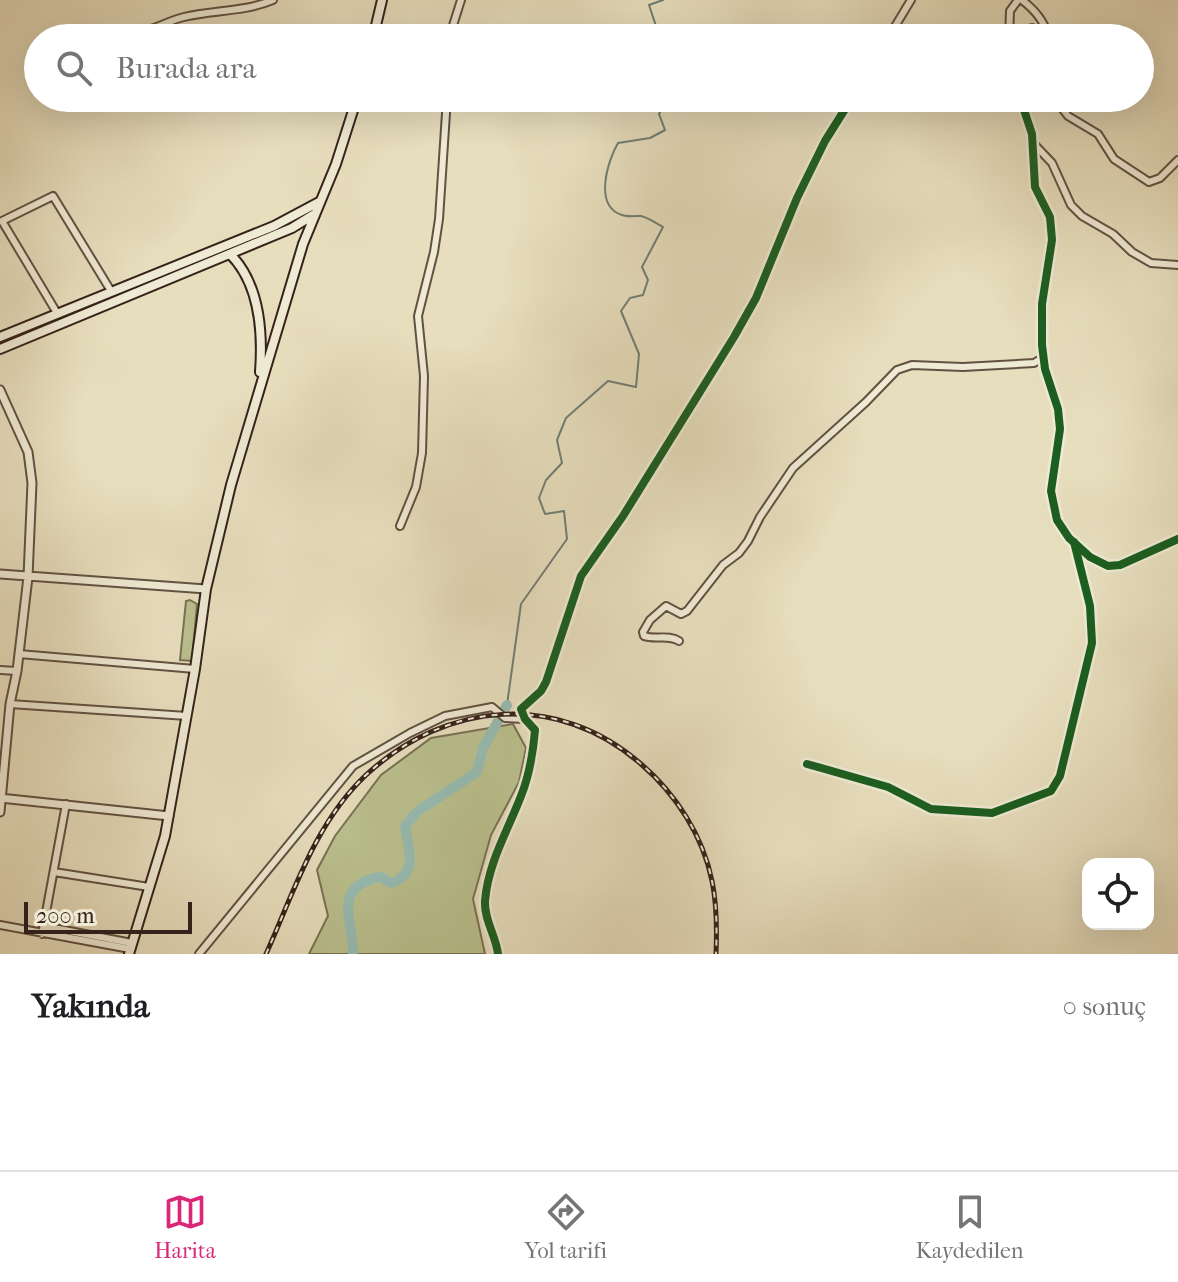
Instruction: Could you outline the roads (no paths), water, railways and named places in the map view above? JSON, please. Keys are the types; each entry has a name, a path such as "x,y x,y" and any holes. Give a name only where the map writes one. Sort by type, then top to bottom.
{"main road":[{"path":"376,24 382,0"},
{"path":"130,949 169,816 206,589 231,485 258,388 314,215 336,164 353,112"},
{"path":"0,337 274,226 320,201"},
{"path":"0,349 292,228 314,215"},
{"path":"230,254 257,305 262,332 258,388"}],"street":[{"path":"167,24 182,18 256,6 273,0"},
{"path":"453,24 461,0"},
{"path":"896,24 911,0"},
{"path":"1010,24 1010,11 1020,0 1033,9 1044,24"},
{"path":"400,526 416,487 422,453 424,376 418,316 439,219 446,112"},
{"path":"498,954 487,917 487,884 533,758 535,730 521,709 541,691 546,682 581,576 623,516 756,298 811,169 844,112"},
{"path":"1024,112 1032,142 1035,187 1050,217 1052,240 1042,304 1044,357 1060,429 1051,491 1057,520 1090,557 1108,566 1120,565 1178,539"},
{"path":"1065,112 1098,134 1114,159 1149,182 1160,178 1178,160"},
{"path":"1032,142 1052,163 1071,205 1082,216 1113,234 1132,252 1151,263 1178,265"},
{"path":"57,313 1,220 53,196 111,291"},
{"path":"679,641 674,637 648,638 643,632 666,606 681,614 687,611 723,565 739,553 748,541 778,487 793,468 897,370 912,365 963,367 1034,363 1044,357"},
{"path":"0,390 23,438 32,483 28,577 10,704 0,812"},
{"path":"807,764 888,787 931,809 998,812 1051,791 1060,776 1092,643 1090,606 1074,542"},
{"path":"0,574 206,589"},
{"path":"19,654 195,669"},
{"path":"0,670 17,671"},
{"path":"10,704 187,716"},
{"path":"199,954 353,766 445,716 492,707 505,718 525,719"},
{"path":"1,798 169,816"},
{"path":"42,930 66,804"},
{"path":"54,872 149,887"},
{"path":"0,925 42,930 130,949"}],"waterway":[{"path":"655,24 649,5 663,0"},
{"path":"507,705 521,604 567,539 564,511 545,514 539,498 546,480 562,463 557,440 566,418 608,381 636,387 639,354 621,311 630,298 643,295 648,280 642,267 663,227 644,217 624,216 613,210 605,193 605,182 618,143 650,138 665,130 660,112"},
{"path":"353,954 348,907 350,897 365,882 380,877 391,883 406,874 410,852 405,826 418,811 477,772 483,748 507,705"}],"railway":[{"path":"266,954 319,836 348,794 366,775 397,750 431,732 466,720 502,714 539,716 574,725 609,740 641,764 666,789 695,832 708,864 716,908 716,954"}]}
